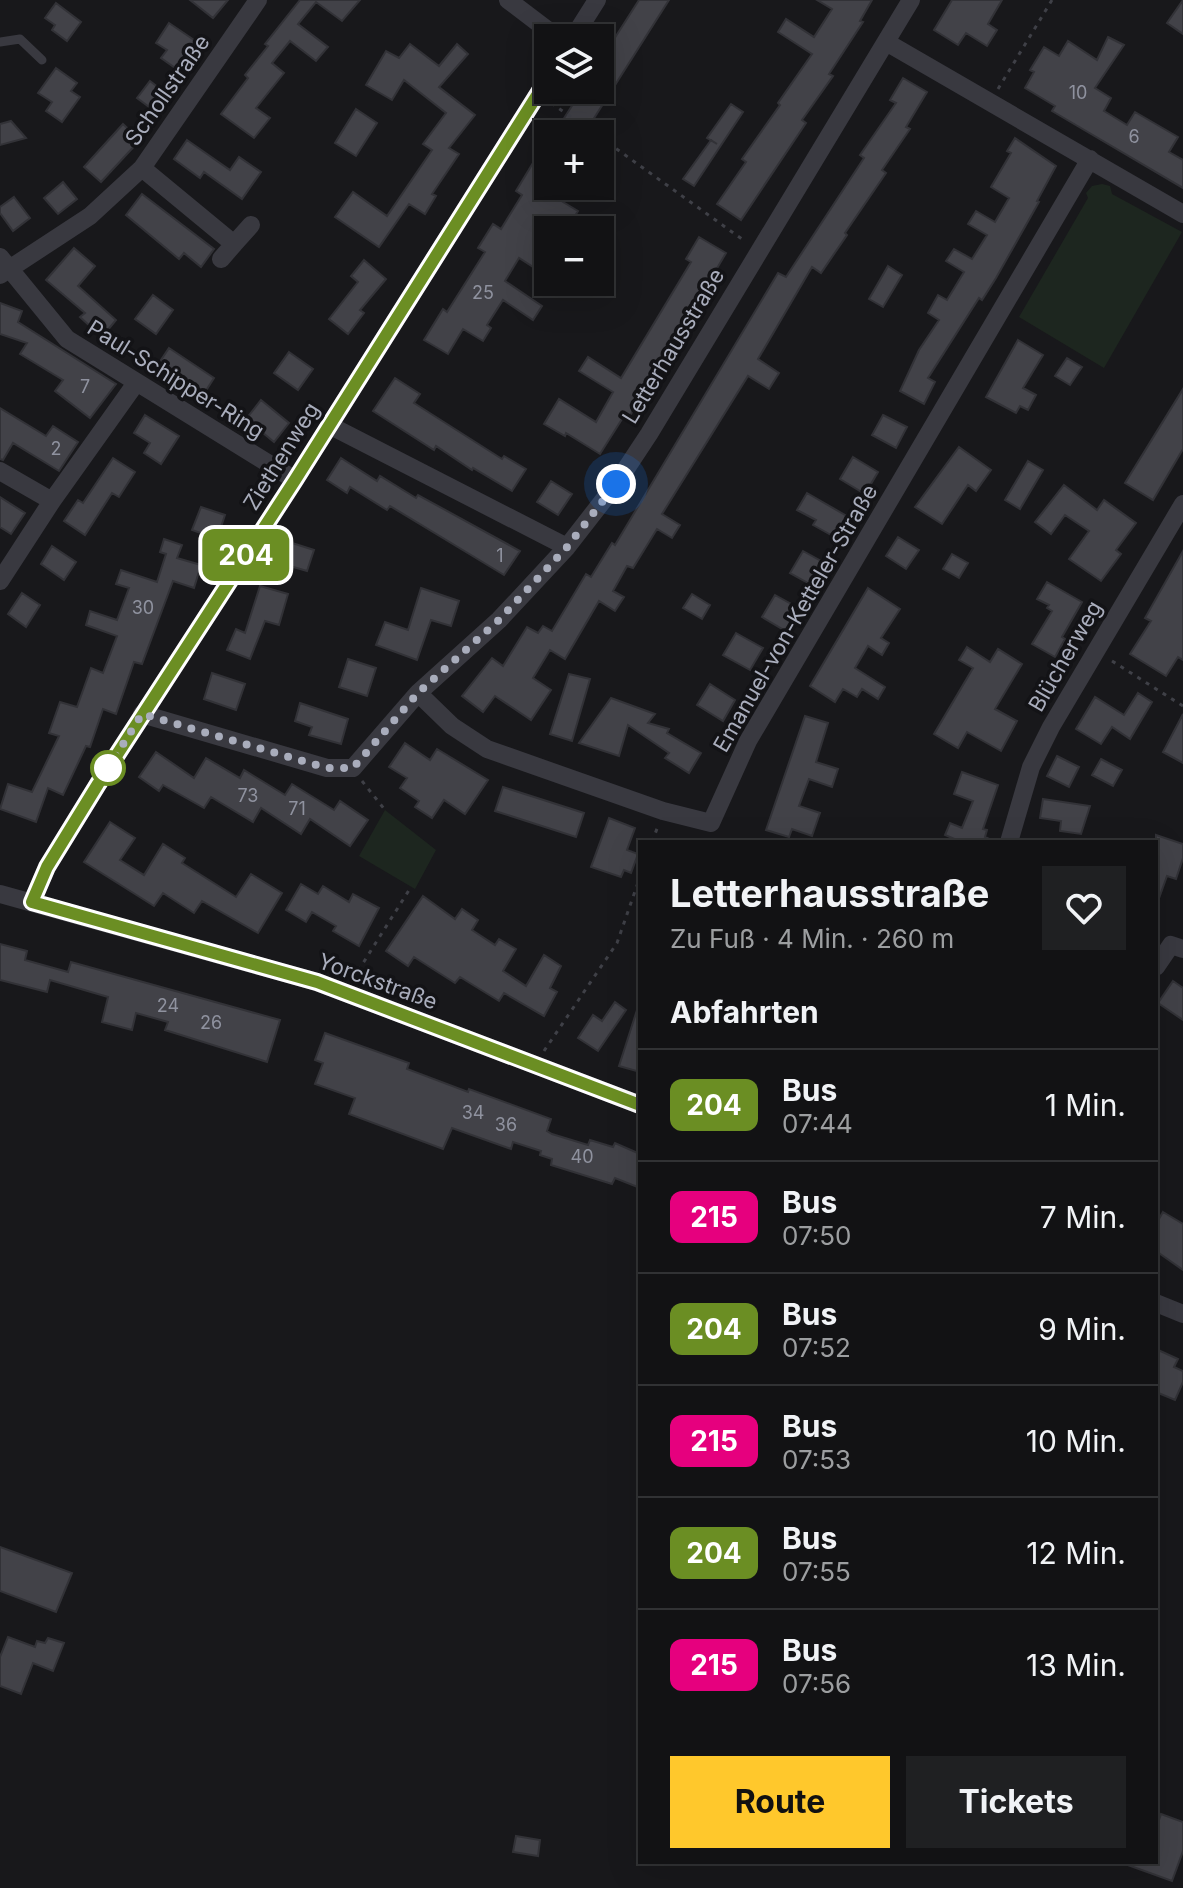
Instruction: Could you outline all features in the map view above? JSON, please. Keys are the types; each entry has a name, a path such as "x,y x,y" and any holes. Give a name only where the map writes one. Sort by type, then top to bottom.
{"street":[{"name":"Schollstraße","path":"3,267 90,216 142,168 258,0"},
{"path":"508,0 540,24"},
{"path":"582,24 597,0"},
{"name":"Letterhausstraße","path":"353,768 418,693 499,620 567,547 616,484 911,0"},
{"path":"886,42 1183,214"},
{"name":"Ziethenweg","path":"32,902 47,867 142,714 295,480 534,100"},
{"name":"Emanuel-von-Ketteler-Straße","path":"418,693 452,726 487,749 663,811 711,823 748,741 1090,159"},
{"name":"Schollstraße","path":"142,168 234,244"},
{"path":"221,259 251,225"},
{"name":"Paul-Schipper-Ring","path":"3,267 67,339 295,480"},
{"path":"0,581 52,501 136,383"},
{"path":"329,425 567,547"},
{"path":"0,471 52,501"},
{"name":"Blücherweg","path":"1010,840 1031,767 1051,727 1183,504"},
{"path":"142,714 327,768 353,768"},
{"name":"Yorckstraße","path":"0,894 344,992 638,1104"},
{"path":"1158,964 1171,945 1183,949"},
{"path":"1158,1304 1183,1314"}],"lane":[{"path":"0,42 20,39 42,60"}],"path":[{"path":"991,101 1052,0"},
{"path":"563,104 581,120"},
{"path":"614,147 758,251"},
{"path":"1096,651 1183,706"},
{"path":"353,768 385,810"},
{"path":"534,1066 617,943 638,883"},
{"path":"344,992 411,887"}],"shaded area":[{"path":"1092,186 1110,186 1112,194 1182,232 1104,368 1019,317 1088,198 1086,193"},
{"path":"385,810 436,850 415,889 359,856"}],"building":[{"path":"190,0 228,0 213,18"},
{"path":"300,0 360,0 342,21 316,2 298,24 328,47 316,61 290,41 272,63 284,73 256,108 270,118 254,138 221,114 248,78 245,75 268,46 265,44"},
{"path":"639,0 669,0 614,87 614,39"},
{"path":"817,0 872,0 860,21 863,22 829,74 833,76 802,120 806,123 741,220 717,204 746,162 742,159 812,54 778,32 786,19 814,37 832,9"},
{"path":"952,0 1002,0 988,24 997,30 987,46 966,33 958,45 934,30"},
{"path":"1183,0 1183,34 1167,23"},
{"path":"56,3 81,22 67,41 52,30 55,25 45,18"},
{"path":"169,23 200,44 181,72 161,58 167,50 156,43"},
{"path":"1108,37 1124,45 1095,88 1111,98 1104,111 1127,125 1135,112 1178,137 1169,152 1183,160 1183,188 1052,111 1055,106 1025,88 1034,72 1030,70 1044,47 1059,56 1068,41 1097,60"},
{"path":"410,44 439,66 457,44 468,54 439,87 475,115 449,148 459,154 432,194 436,196 425,214 409,204 379,247 335,217 353,192 387,216 432,150 423,144 446,113 404,80 392,100 366,85 386,51 399,58"},
{"path":"56,68 77,83 71,91 80,97 62,122 46,111 52,102 38,93"},
{"path":"903,78 927,92 906,127 910,129 882,170 886,173 845,233 847,235 821,273 812,267 758,359 779,373 769,389 748,376 662,514 680,525 672,538 657,529 633,568 627,566 613,591 624,597 615,611 599,601 565,659 550,650 533,678 551,690 531,720 495,696 483,712 462,696 492,658 503,666 527,627 538,633 543,626 552,631 586,574 591,577 612,543 615,545 778,273 786,277 864,158 860,155 896,103 890,100"},
{"path":"150,81 172,98 160,115 137,98"},
{"path":"573,104 603,104 593,120 563,120"},
{"path":"731,104 743,112 694,186 683,179 711,140 707,138"},
{"path":"356,109 377,123 356,156 335,143"},
{"path":"11,121 26,138 0,145 0,124"},
{"path":"123,124 140,140 101,182 84,167"},
{"path":"1015,138 1056,166 996,278 982,300 979,298 928,378 935,382 924,404 900,391 919,350 939,320 928,313 938,295 947,300 964,272 946,261 954,249 972,259 987,235 968,224 976,211 995,222 1009,198 991,187 1011,153 1007,151"},
{"path":"187,140 230,170 239,157 261,172 242,199 204,172 200,178 174,159"},
{"path":"534,161 534,200 560,200 578,211 575,216 534,216 534,268 519,258 505,281 542,306 533,320 503,300 487,325 491,328 483,341 463,329 448,354 424,340 443,309 447,312 485,252 478,248 493,224 501,229 522,195 516,191"},
{"path":"63,182 77,199 58,214 44,198"},
{"path":"142,194 214,249 201,267 184,253 179,259 126,215"},
{"path":"14,197 30,218 13,231 0,213 0,207"},
{"path":"699,237 726,253 628,419 624,416 600,454 566,433 565,436 544,424 559,399 596,422 613,392 579,371 588,357 621,378 691,262 686,259"},
{"path":"74,248 95,266 78,286 116,320 102,337 80,317 85,313 46,280"},
{"path":"364,260 386,279 360,310 364,313 348,334 329,319 358,282 351,276"},
{"path":"888,266 902,275 883,307 869,299"},
{"path":"153,295 173,310 156,334 135,319"},
{"path":"0,303 22,311 18,322 116,384 90,418 55,391 63,380 20,354 27,343 0,334"},
{"path":"1018,340 1043,355 1023,388 1036,395 1028,410 1020,406 1016,413 986,397"},
{"path":"169,348 214,378 200,400 155,369"},
{"path":"289,352 313,369 298,390 274,373"},
{"path":"1067,358 1082,367 1070,385 1055,376"},
{"path":"395,378 420,394 414,403 502,459 504,456 526,469 512,491 436,446 434,450 373,411"},
{"path":"1183,389 1183,449 1153,500 1125,483"},
{"path":"261,400 289,423 274,442 246,419"},
{"path":"0,408 46,436 53,426 78,442 59,471 13,443 3,460 0,459"},
{"path":"145,415 179,436 161,464 144,453 150,443 134,433"},
{"path":"883,415 907,427 896,448 872,435"},
{"path":"959,447 991,470 976,491 968,485 942,524 915,507"},
{"path":"853,457 878,472 865,494 840,479"},
{"path":"113,458 135,472 119,497 112,493 85,535 64,521 78,500 83,503"},
{"path":"341,458 377,481 380,476 520,551 504,575 390,506 387,510 350,487 347,493 327,480"},
{"path":"1028,461 1043,470 1020,509 1005,500"},
{"path":"551,481 572,494 558,515 537,502"},
{"path":"1064,485 1097,510 1104,500 1136,523 1116,550 1121,554 1101,581 1069,559 1089,531 1065,515 1051,534 1035,522"},
{"path":"807,493 852,519 840,540 813,525 816,520 797,510"},
{"path":"0,497 25,513 11,534 0,527"},
{"path":"201,507 225,515 217,539 192,530"},
{"path":"898,537 919,550 906,569 886,556"},
{"path":"164,539 182,545 177,558 201,565 194,588 173,581 142,664 134,662 116,714 103,709 90,747 86,746 63,795 48,788 36,822 0,809 8,784 32,792 59,736 49,733 60,702 77,707 91,668 103,673 117,636 86,625 90,611 117,620 129,588 116,584 121,570 157,582 166,554 160,552"},
{"path":"289,542 314,550 307,571 283,564"},
{"path":"52,546 76,562 64,580 41,564"},
{"path":"803,551 830,566 817,588 790,573"},
{"path":"1183,551 1183,660 1178,657 1166,676 1130,654 1151,621 1145,618"},
{"path":"952,554 968,563 959,578 943,569"},
{"path":"1047,582 1082,602 1062,637 1065,639 1055,657 1032,644 1052,611 1047,608 1049,605 1037,599"},
{"path":"260,586 288,594 279,625 265,621 250,659 227,650 236,629 245,633"},
{"path":"421,588 459,601 451,626 431,620 417,660 376,645 385,622 408,630"},
{"path":"868,588 900,609 881,638 889,643 882,655 868,646 855,668 885,687 878,699 862,689 857,697 843,689 835,702 810,686"},
{"path":"22,593 40,605 26,627 8,614"},
{"path":"692,594 710,605 702,619 683,608"},
{"path":"775,595 802,610 789,633 762,617"},
{"path":"736,633 763,648 750,670 723,655"},
{"path":"967,647 990,662 998,649 1022,664 995,709 1017,721 1001,751 967,732 958,748 934,734 973,668 959,660"},
{"path":"348,659 376,668 367,696 339,687"},
{"path":"212,673 245,684 236,710 204,699"},
{"path":"569,674 590,679 572,741 550,734"},
{"path":"710,684 735,700 723,721 697,705"},
{"path":"1138,693 1152,702 1130,739 1112,727 1101,744 1076,729 1095,697 1124,715"},
{"path":"611,698 655,714 648,723 669,729 667,733 701,753 689,773 665,758 669,753 628,725 619,756 579,743"},
{"path":"300,703 348,719 341,744 309,735 312,727 295,721"},
{"path":"1183,714 1183,763 1163,752"},
{"path":"805,716 828,723 816,762 838,769 832,787 809,779 799,806 820,813 812,836 792,829 789,837 766,830"},
{"path":"405,743 430,760 437,749 488,780 465,814 444,800 432,818 415,807 419,801 400,788 407,778 389,767"},
{"path":"156,752 194,778 206,758 240,778 244,770 285,795 292,784 334,810 340,801 368,820 350,846 310,819 301,834 261,808 253,822 211,797 204,808 163,785 159,791 139,777"},
{"path":"1057,756 1079,767 1069,787 1047,776"},
{"path":"1101,759 1122,770 1113,786 1092,775"},
{"path":"962,772 998,785 983,829 987,830 985,837 992,840 957,840 945,835 950,823 962,828 973,801 954,794"},
{"path":"503,787 584,813 576,837 495,811"},
{"path":"1043,799 1090,806 1081,834 1060,831 1061,821 1040,818"},
{"path":"609,818 635,828 627,850 638,854 631,873 624,870 621,877 591,867"},
{"path":"110,822 135,838 120,860 144,875 163,844 185,858 182,863 236,897 251,874 282,893 258,933 202,901 194,913 163,893 154,906 84,862"},
{"path":"1156,835 1183,844 1183,858 1176,879 1167,876 1158,901 1158,840"},
{"path":"301,884 318,894 323,886 349,902 353,894 379,908 359,946 333,931 336,926 312,912 306,922 286,910"},
{"path":"423,896 455,919 462,909 478,920 472,930 495,945 499,939 516,949 503,971 526,986 544,955 561,966 550,988 557,992 544,1016 504,993 499,1001 460,977 455,983 414,957 408,966 386,951"},
{"path":"0,944 27,951 25,960 68,972 71,962 280,1020 267,1062 165,1030 168,1022 136,1013 132,1030 102,1022 108,997 50,980 47,992 0,980"},
{"path":"1173,981 1183,988 1183,1020 1158,1003"},
{"path":"615,1002 626,1010 598,1051 578,1038 593,1015 602,1021"},
{"path":"637,1010 638,1010 638,1071 619,1066"},
{"path":"325,1033 409,1063 407,1069 551,1119 547,1131 552,1134 588,1145 590,1140 613,1147 615,1143 638,1153 638,1187 615,1178 612,1184 551,1165 552,1159 540,1155 541,1151 513,1142 511,1149 452,1128 443,1149 349,1114 355,1098 315,1084 323,1063 315,1060"},
{"path":"1163,1212 1183,1224 1183,1270 1158,1252 1158,1221"},
{"path":"1158,1350 1178,1359 1174,1367 1183,1371 1183,1382 1175,1400 1158,1393"},
{"path":"0,1547 72,1573 56,1612 0,1591"},
{"path":"8,1637 35,1647 37,1641 45,1643 48,1638 64,1643 53,1671 33,1663 21,1694 0,1686 0,1657"},
{"path":"1161,1814 1183,1822 1183,1851 1172,1881 1125,1864 1158,1864 1158,1823"},
{"path":"516,1836 540,1840 538,1856 513,1852"}],"bus line":[{"name":"204","path":"534,100 295,480 98,784 47,867 32,902 317,982 638,1104"}],"route":[{"path":"108,768 142,714 327,768 353,768 418,693 499,620 567,547 616,484"}]}
